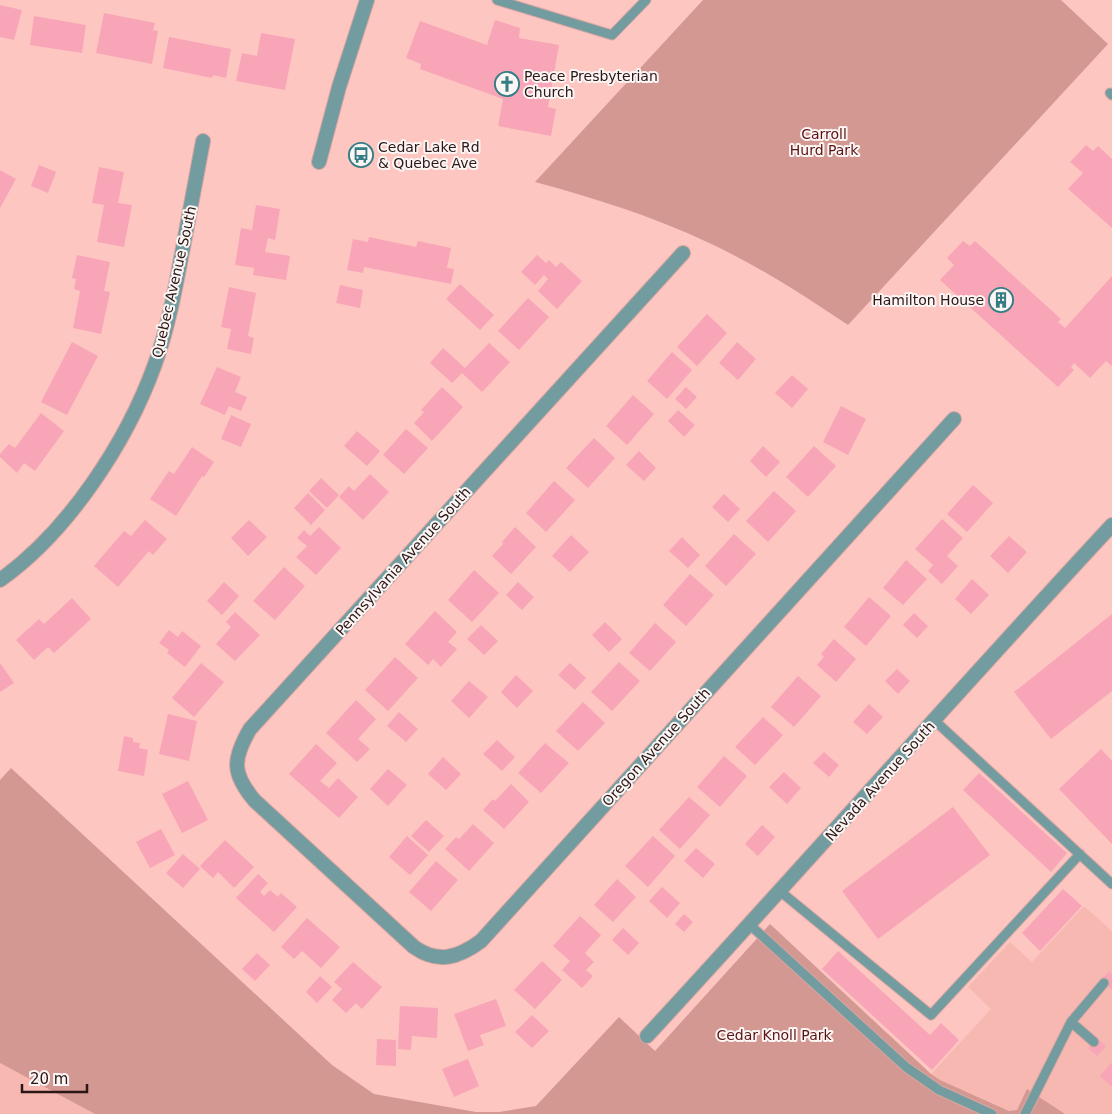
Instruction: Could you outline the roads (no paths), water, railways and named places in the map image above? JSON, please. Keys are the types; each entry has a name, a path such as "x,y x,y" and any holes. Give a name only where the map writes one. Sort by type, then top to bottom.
{"street":[{"path":"319,162 339,87 367,0"},
{"name":"Quebec Avenue South","path":"0,580 46,539 78,503 102,469 134,414 155,364 167,324 203,141"},
{"name":"Pennsylvania Avenue South","path":"335,874 255,801 243,787 237,773 237,758 250,729 683,253"},
{"name":"Oregon Avenue South","path":"335,874 414,948 425,955 455,956 466,952 481,941 954,419"},
{"name":"Nevada Avenue South","path":"647,1036 1112,525"}],"lane":[{"path":"497,0 612,35 646,0"},
{"path":"934,720 1112,884"},
{"path":"780,892 931,1015 1080,854"},
{"path":"750,925 906,1067 939,1090 992,1114"},
{"path":"1024,1114 1071,1022 1104,983"},
{"path":"1071,1022 1094,1042"}],"place":[{"name":"Peace Presbyterian Church","path":"507,84"},
{"name":"Cedar Lake Rd & Quebec Ave","path":"361,155"},
{"name":"Hamilton House","path":"1001,300"}],"park label":[{"name":"Carroll Hurd Park","path":"824,142"},
{"name":"Cedar Knoll Park","path":"774,1035"}]}
